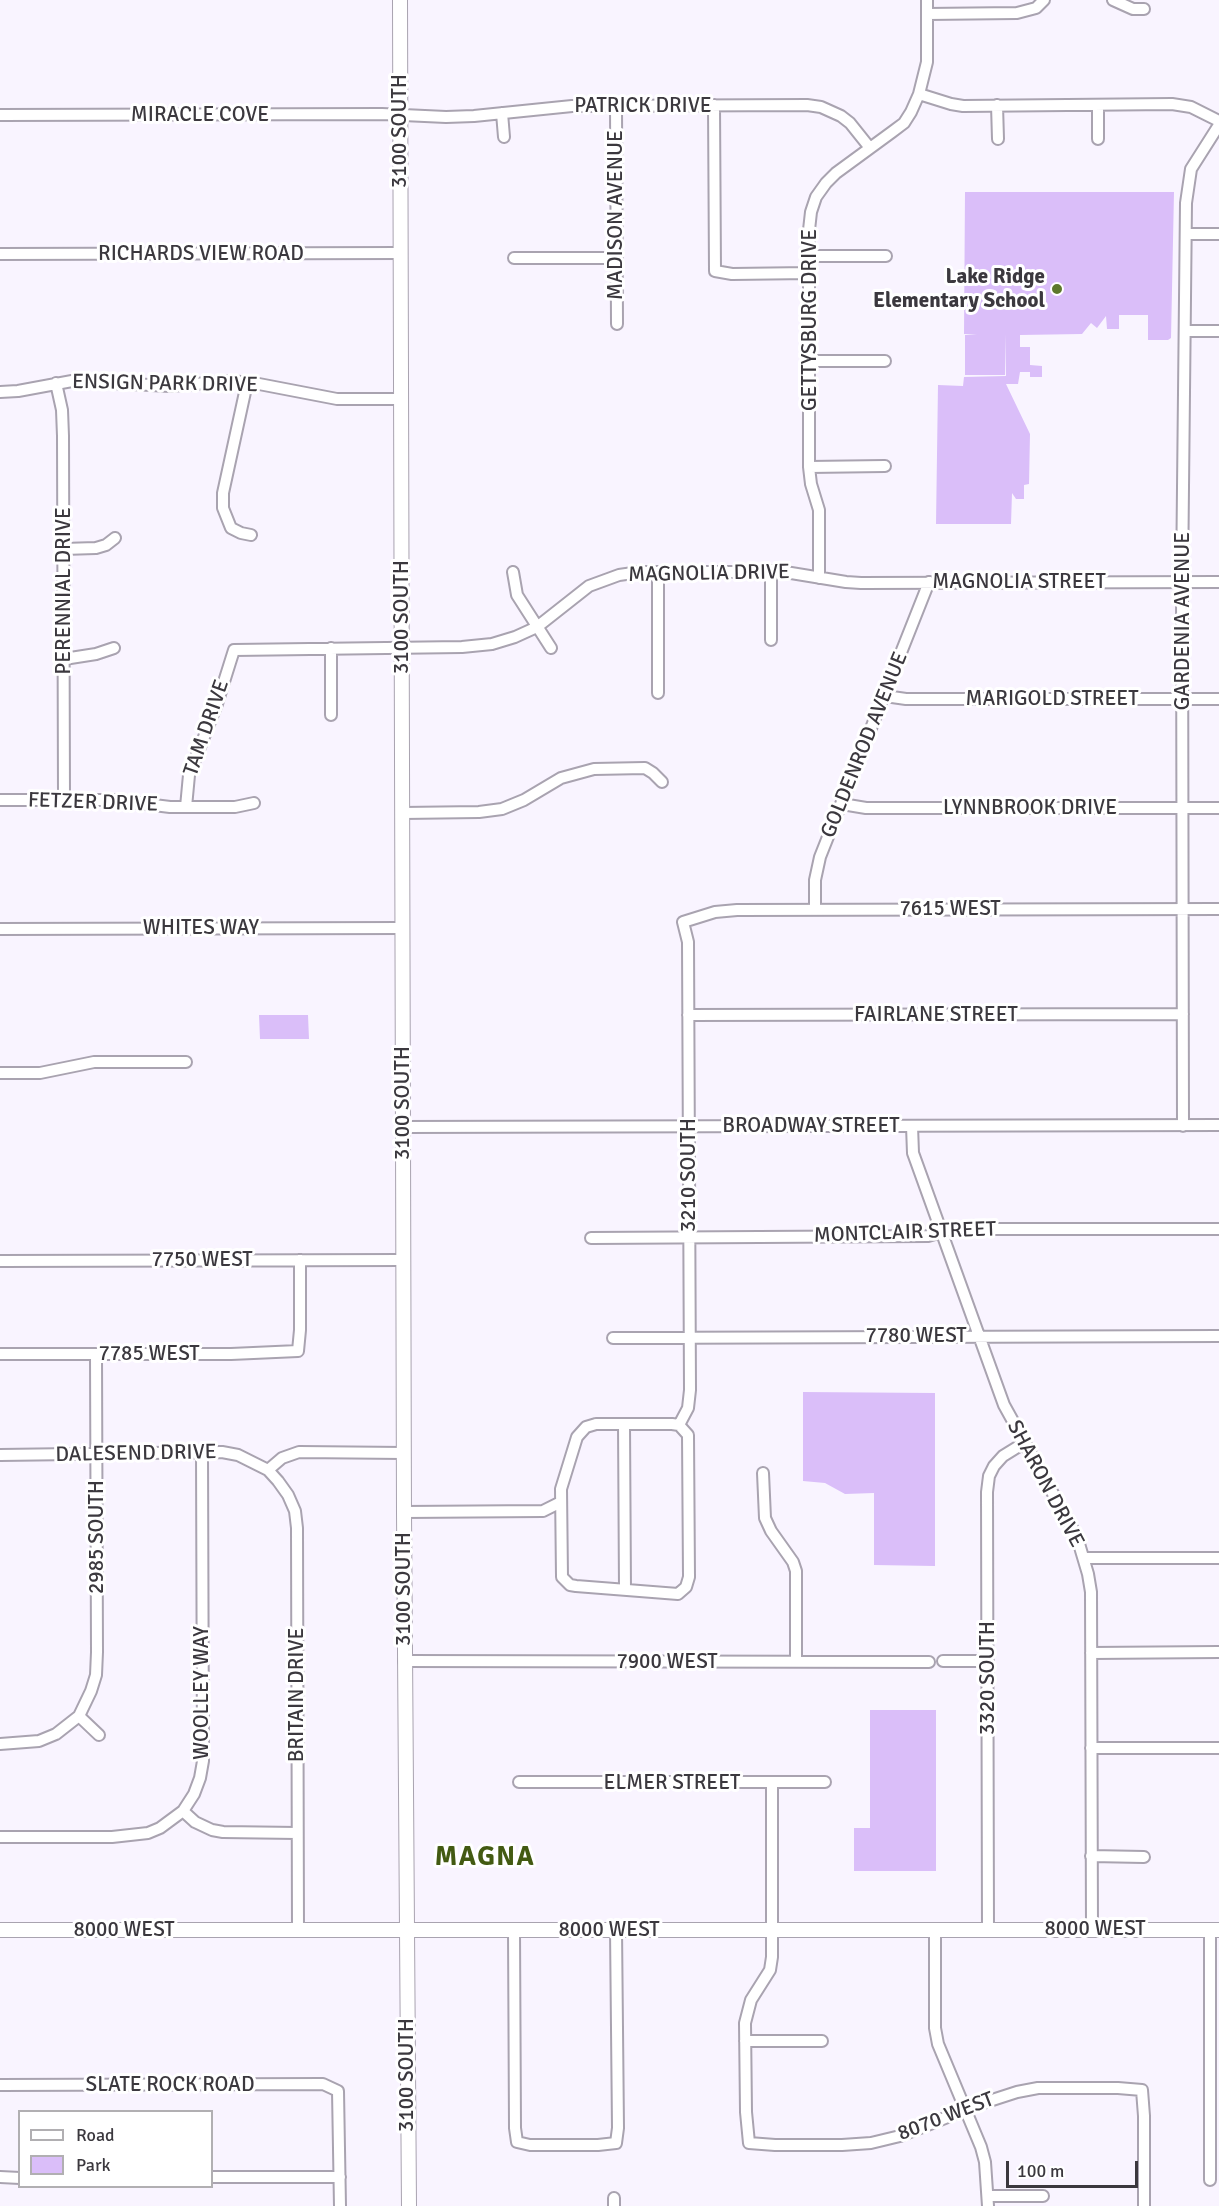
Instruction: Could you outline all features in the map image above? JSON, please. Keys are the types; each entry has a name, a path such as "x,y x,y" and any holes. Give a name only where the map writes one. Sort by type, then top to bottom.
{"street":[{"name":"3100 SOUTH","path":"400,0 404,1661 409,2206"},
{"name":"GETTYSBURG DRIVE","path":"819,578 819,510 811,484 809,467 811,212 816,197 836,173 904,123 919,94 927,62 927,0"},
{"path":"927,14 1017,13 1036,8 1044,0"},
{"path":"1113,0 1133,9 1144,9"},
{"path":"919,94 951,104 1182,106 1202,111 1219,123"},
{"path":"714,105 715,272 732,274 809,273"},
{"path":"997,105 998,139"},
{"path":"1098,105 1098,139"},
{"name":"PATRICK DRIVE","path":"400,115 446,117 572,106 821,107 831,110 850,123 870,148"},
{"name":"MADISON AVENUE","path":"616,106 616,324"},
{"path":"502,113 504,137"},
{"name":"MIRACLE COVE","path":"0,115 400,115"},
{"name":"GARDENIA AVENUE","path":"1183,1126 1182,582 1187,183 1191,169 1219,123"},
{"path":"1186,234 1219,234"},
{"name":"RICHARDS VIEW ROAD","path":"0,254 401,253"},
{"path":"809,256 886,256"},
{"path":"514,258 616,258"},
{"path":"1185,332 1219,331"},
{"path":"809,361 885,361"},
{"name":"ENSIGN PARK DRIVE","path":"0,392 18,391 56,383 88,381 170,386 231,381 337,399 401,399"},
{"name":"PERENNIAL DRIVE","path":"56,383 62,410 63,436 64,800"},
{"path":"247,383 223,493 222,508 231,528 251,535"},
{"path":"809,467 885,466"},
{"path":"63,549 96,548 106,545 115,538"},
{"path":"771,571 771,640"},
{"name":"MAGNOLIA DRIVE","path":"234,650 462,647 492,644 537,627 589,586 619,575 658,572 771,571 801,573 819,578"},
{"path":"513,572 517,595 551,648"},
{"path":"658,572 658,693"},
{"name":"MAGNOLIA STREET","path":"819,578 846,582 1219,582"},
{"name":"GOLDENROD AVENUE","path":"815,910 816,869 929,582"},
{"path":"64,659 96,654 114,648"},
{"path":"331,648 331,715"},
{"name":"TAM DRIVE","path":"186,807 189,775 213,714 234,650"},
{"name":"MARIGOLD STREET","path":"885,696 906,699 1219,699"},
{"path":"403,813 479,812 502,809 524,800 561,778 594,769 645,768 662,782"},
{"name":"FETZER DRIVE","path":"0,800 114,800 156,806 186,807 235,807 254,803"},
{"name":"LYNNBROOK DRIVE","path":"842,804 866,808 1219,808"},
{"name":"7615 WEST","path":"684,922 726,911 1219,909"},
{"name":"3210 SOUTH","path":"682,1427 688,1408 690,1390 688,942 684,922"},
{"name":"WHITES WAY","path":"0,929 403,928"},
{"name":"FAIRLANE STREET","path":"688,1015 1183,1014"},
{"path":"0,1073 40,1073 94,1062 186,1062"},
{"name":"BROADWAY STREET","path":"403,1127 1219,1125"},
{"name":"SHARON DRIVE","path":"912,1126 914,1153 1004,1405 1067,1517 1084,1558 1090,1592 1092,1929"},
{"name":"MONTCLAIR STREET","path":"591,1238 928,1236 952,1229 1219,1229"},
{"name":"7785 WEST","path":"0,1354 298,1351 300,1260"},
{"name":"7750 WEST","path":"0,1261 403,1260"},
{"name":"7780 WEST","path":"613,1338 1219,1336"},
{"name":"2985 SOUTH","path":"79,1716 92,1691 96,1675 96,1354"},
{"path":"624,1424 625,1590"},
{"path":"624,1424 682,1427 688,1441 689,1577 683,1591 672,1594 576,1586 566,1582 562,1577 561,1569 561,1489 577,1437 582,1430 596,1425 624,1424"},
{"name":"3320 SOUTH","path":"988,1929 987,1492 989,1476 994,1466 1003,1456 1024,1443"},
{"name":"DALESEND DRIVE","path":"0,1455 202,1452 238,1455 268,1470"},
{"name":"WOOLLEY WAY","path":"0,1837 136,1835 160,1828 183,1811 194,1794 203,1761 202,1452"},
{"path":"268,1470 282,1458 299,1452 404,1453"},
{"name":"BRITAIN DRIVE","path":"268,1470 288,1495 295,1511 297,1528 298,1929"},
{"path":"763,1473 765,1518 771,1532 793,1562 796,1571 796,1661"},
{"path":"543,1512 561,1502"},
{"path":"404,1512 543,1512 549,1514 560,1524"},
{"path":"1084,1558 1219,1558"},
{"path":"1091,1653 1219,1653"},
{"name":"7900 WEST","path":"404,1661 929,1662"},
{"path":"943,1661 988,1661"},
{"path":"0,1744 39,1741 56,1734 79,1716 99,1735"},
{"path":"1091,1748 1219,1748"},
{"name":"ELMER STREET","path":"519,1782 825,1782"},
{"path":"772,1783 772,1957 770,1970 751,2000 745,2022 745,2041 822,2041"},
{"path":"183,1811 195,1822 223,1832 297,1833"},
{"path":"1091,1856 1144,1857"},
{"path":"514,1930 515,2128 517,2142 530,2145 598,2145 616,2143 618,2128 616,1929"},
{"path":"935,1929 935,2028 938,2044 985,2162 988,2201 1043,2196"},
{"name":"8000 WEST","path":"0,1930 1215,1930"},
{"path":"1210,2180 1215,1930"},
{"name":"8070 WEST","path":"745,2041 749,2143 775,2145 871,2143 900,2136 998,2097 1038,2088 1142,2090 1144,2206"},
{"name":"SLATE ROCK ROAD","path":"0,2085 323,2084 338,2091 340,2177"},
{"path":"0,2177 18,2178"},
{"path":"213,2178 340,2177 340,2206"}],"green space":[{"path":"965,192 1174,192 1171,338 1148,340 1148,315 1119,315 1119,329 1107,329 1106,316 1097,328 1091,323 1082,334 1020,335 1020,347 1030,347 1030,365 1042,366 1042,377 1030,377 1030,372 1020,372 1018,384 1006,384 1030,434 1029,484 1024,485 1024,499 1016,499 1012,493 1011,524 936,524 938,385 963,386 964,377 1006,376 1006,334 1005,375 965,375 965,335 977,334 964,334"},
{"path":"259,1015 308,1015 309,1039 260,1039"},
{"path":"803,1392 935,1393 935,1566 874,1565 874,1493 845,1494 825,1483 803,1481"},
{"path":"870,1710 936,1710 936,1871 854,1871 854,1828 870,1828"}],"place":[{"name":"Lake Ridge Elementary School","path":"1057,289"}],"district":[{"name":"MAGNA","path":"485,1858"}]}
